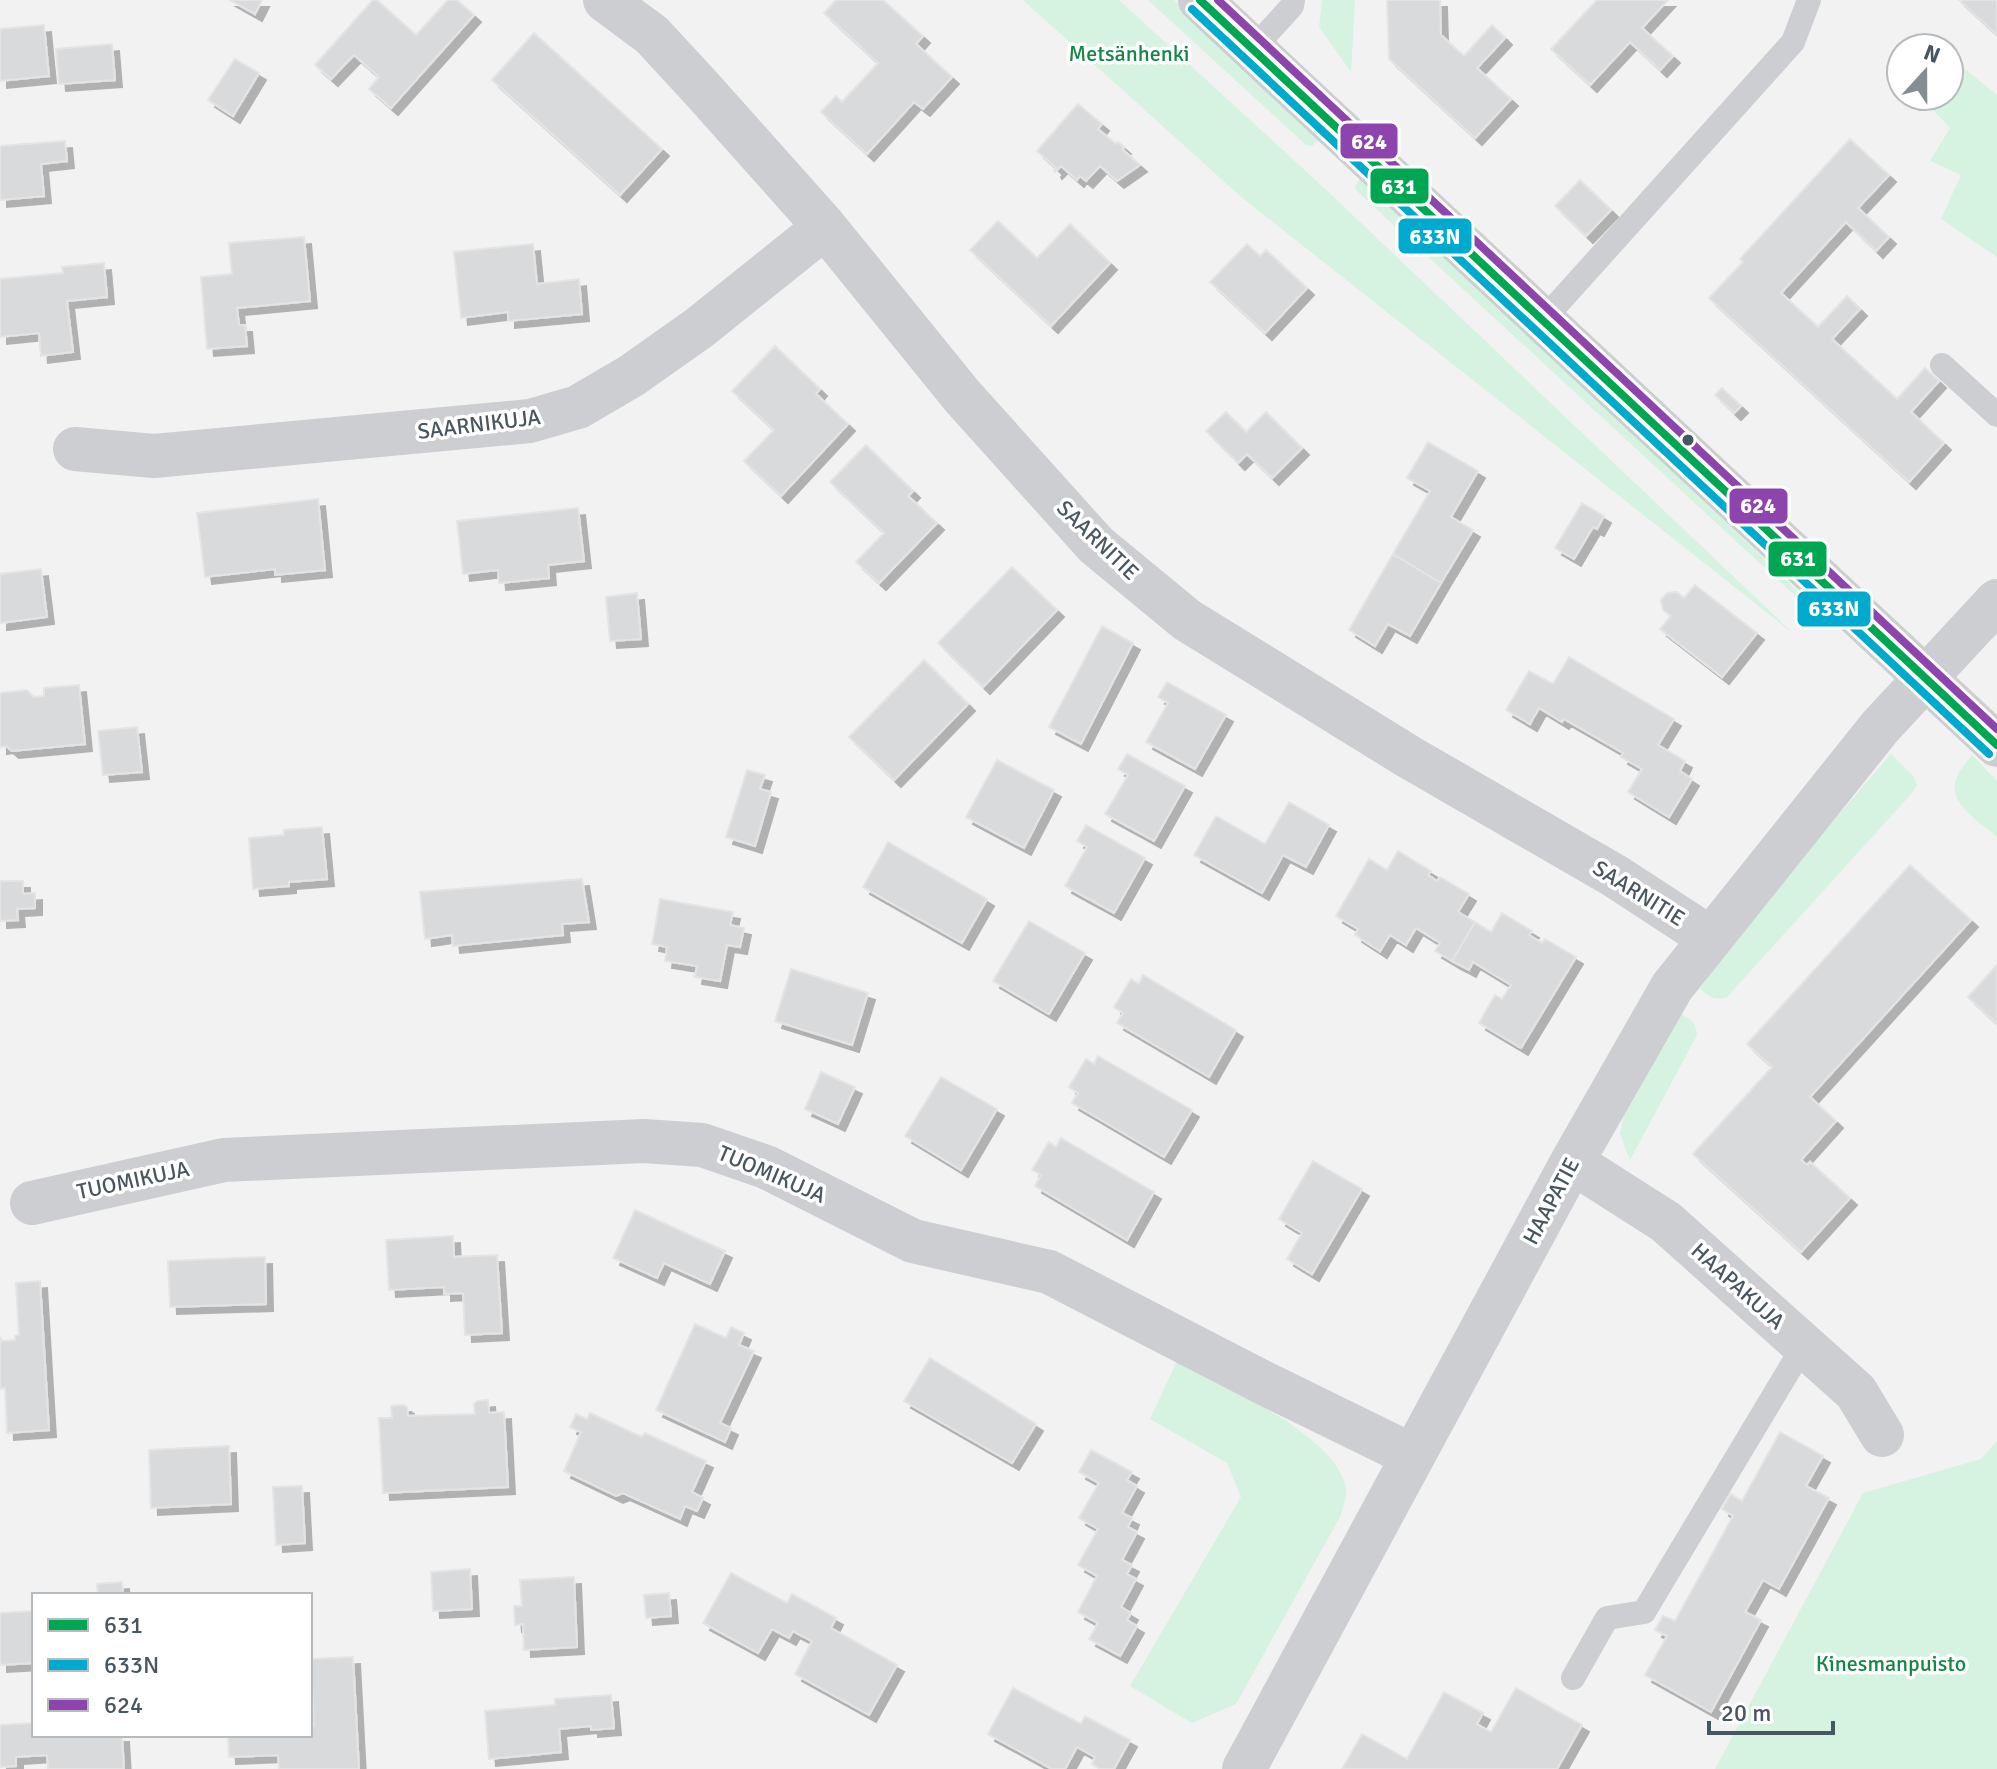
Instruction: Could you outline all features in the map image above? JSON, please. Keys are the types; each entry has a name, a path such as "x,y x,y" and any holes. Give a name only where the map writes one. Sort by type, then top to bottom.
{"street":[{"name":"SAARNITIE","path":"605,0 652,35 825,227 962,396 1096,545 1187,620 1409,757 1615,876 1710,938"},
{"path":"1200,0 1997,745"},
{"name":"SAARNIKUJA","path":"75,449 154,456 530,421 578,407 631,376 699,328 825,227"},
{"name":"HAAPATIE","path":"1244,1769 1572,1162 1672,987 1880,727 1997,601"},
{"name":"TUOMIKUJA","path":"32,1203 224,1160 644,1141 702,1145 766,1167 913,1241 1049,1272 1413,1456"},
{"name":"HAAPAKUJA","path":"1572,1162 1666,1222 1856,1392 1882,1435"}],"lane":[{"path":"1253,49 1292,6 1293,0"},
{"path":"1543,320 1793,42 1809,0"},
{"path":"1942,365 1997,415"},
{"path":"1573,1678 1607,1618 1644,1612 1804,1345"}],"green space":[{"name":"Metsänhenki","path":"1023,0 1119,0 1321,185 1794,634 1240,196"},
{"path":"1148,0 1174,0 1323,137 1312,146 1306,145"},
{"path":"1322,0 1355,0 1351,72 1319,27"},
{"path":"1965,69 1997,95 1997,257 1941,219 1961,175 1930,161 1950,128 1935,112 1965,112"},
{"path":"1362,173 1832,624 1820,618 1791,592 1358,192 1355,187"},
{"path":"1891,754 1914,777 1917,785 1912,793 1727,997 1716,998 1703,992 1700,989 1742,926"},
{"path":"1972,755 1997,781 1997,837 1966,811 1956,795 1957,777"},
{"path":"1681,1014 1692,1022 1697,1035 1630,1160 1620,1134 1625,1110"},
{"path":"1177,1361 1248,1398 1302,1432 1324,1451 1339,1470 1346,1490 1341,1515 1236,1704 1192,1723 1130,1686 1241,1497 1227,1463 1150,1419"},
{"name":"Kinesmanpuisto","path":"1997,1441 1997,1769 1715,1769 1863,1493 1981,1459"}],"building":[{"path":"230,0 262,0 255,14"},
{"path":"373,0 377,0 416,35 448,0 457,0 474,15 391,108 369,89 379,77 354,55 331,79 315,65"},
{"path":"836,0 883,0 923,36 916,44 952,77 923,109 914,102 867,154 821,112 836,96 842,102 878,63 824,13"},
{"path":"1387,0 1440,0 1441,35 1464,56 1492,25 1505,38 1477,68 1511,99 1475,138 1389,59"},
{"path":"1597,0 1668,0 1642,28 1673,56 1660,70 1630,42 1590,85 1551,49"},
{"path":"1959,0 1997,0 1997,35"},
{"path":"44,25 49,76 0,81 0,29"},
{"path":"534,33 662,149 620,195 492,80"},
{"path":"112,44 115,80 59,84 56,49"},
{"path":"235,59 259,73 233,116 208,100"},
{"path":"1078,104 1102,124 1098,129 1124,147 1122,149 1140,165 1117,181 1100,166 1086,181 1080,176 1077,180 1061,166 1055,172 1056,168 1037,151"},
{"path":"1850,139 1889,175 1858,208 1889,237 1876,251 1846,222 1781,293 1818,327 1847,296 1860,309 1832,339 1897,399 1925,368 1939,381 1911,412 1944,443 1909,482 1709,298 1743,262 1740,259"},
{"path":"65,141 67,161 41,164 44,196 0,200 0,146"},
{"path":"1580,180 1611,210 1586,236 1555,206"},
{"path":"998,221 1037,258 1070,224 1110,263 1051,326 970,250"},
{"path":"304,237 310,301 237,308 239,325 245,325 247,346 207,349 201,277 232,274 229,243"},
{"path":"533,244 537,284 579,279 582,314 508,321 508,312 461,318 454,252"},
{"path":"1247,244 1260,256 1266,250 1307,288 1265,333 1210,282"},
{"path":"104,263 107,297 67,301 73,352 41,356 39,333 0,337 0,279 63,273 62,267"},
{"path":"775,346 820,389 816,394 848,424 781,496 744,461 774,430 732,391"},
{"path":"1722,388 1741,406 1734,413 1715,395"},
{"path":"1226,412 1246,432 1266,412 1302,448 1272,478 1247,454 1238,463 1206,431"},
{"path":"1428,442 1478,471 1451,517 1473,530 1441,583 1393,554 1430,491 1407,478"},
{"path":"866,445 913,491 908,496 937,523 879,583 856,562 884,533 830,482"},
{"path":"318,499 325,570 275,575 275,569 205,577 197,513"},
{"path":"1582,503 1604,516 1597,529 1593,527 1574,559 1555,548"},
{"path":"578,508 584,561 548,565 549,578 499,583 498,570 463,574 457,521"},
{"path":"1393,554 1441,583 1410,636 1388,624 1375,646 1349,630"},
{"path":"1012,567 1057,610 983,687 938,643"},
{"path":"41,569 47,617 0,623 0,574"},
{"path":"1695,585 1757,633 1722,677 1660,629 1671,616 1663,610 1661,600 1667,593 1677,592 1684,598"},
{"path":"637,593 641,639 610,641 606,597"},
{"path":"1102,626 1133,643 1081,744 1049,727"},
{"path":"1569,657 1674,719 1658,745 1685,761 1680,771 1692,779 1669,817 1628,792 1642,769 1621,757 1623,753 1539,708 1530,724 1506,710 1529,671 1553,684"},
{"path":"924,660 968,704 894,780 849,737"},
{"path":"1167,682 1226,715 1195,769 1146,742 1168,703 1158,697"},
{"path":"79,685 85,744 12,751 6,746 0,747 0,693 27,690 34,697 44,696 44,688"},
{"path":"137,727 142,772 103,775 98,731"},
{"path":"1127,754 1185,786 1154,841 1105,814 1128,775 1118,769"},
{"path":"997,760 1054,790 1024,848 966,817"},
{"path":"747,770 765,775 760,789 771,792 755,846 726,837"},
{"path":"1289,802 1329,825 1306,867 1283,855 1262,893 1194,855 1216,816 1265,844"},
{"path":"1086,825 1145,858 1114,913 1065,886 1087,847 1077,841"},
{"path":"322,827 327,879 253,889 249,838 284,835 284,830"},
{"path":"888,842 987,899 962,943 863,887"},
{"path":"1398,851 1431,871 1428,875 1437,881 1440,877 1469,894 1458,912 1475,922 1452,961 1435,951 1440,943 1416,928 1406,945 1390,935 1380,951 1355,935 1358,929 1336,916 1369,859 1387,870"},
{"path":"1910,865 1971,920 1810,1097 1836,1121 1801,1160 1807,1165 1810,1162 1850,1198 1801,1252 1693,1154 1772,1067 1747,1044"},
{"path":"582,879 589,922 562,924 563,935 453,946 452,935 425,939 420,892"},
{"path":"0,881 23,881 23,894 35,893 35,908 17,909 18,920 0,921"},
{"path":"660,899 733,912 730,925 744,928 740,947 727,945 720,981 695,977 697,966 665,961 667,947 652,944"},
{"path":"1502,913 1532,931 1529,935 1542,943 1545,939 1576,957 1521,1048 1479,1023 1495,995 1502,999 1511,985 1473,962 1469,970 1452,961 1475,922 1491,932"},
{"path":"1029,921 1085,953 1049,1014 993,981"},
{"path":"1997,965 1997,1024 1968,997"},
{"path":"791,969 868,993 852,1045 775,1021"},
{"path":"1143,975 1236,1030 1209,1077 1117,1023 1123,1013 1114,1007 1131,979 1139,984"},
{"path":"1098,1056 1192,1110 1164,1157 1072,1103 1078,1093 1069,1087 1086,1059 1094,1064"},
{"path":"821,1072 855,1087 838,1124 805,1109"},
{"path":"941,1077 997,1109 961,1170 905,1136"},
{"path":"1061,1138 1154,1192 1127,1240 1035,1186 1041,1175 1032,1170 1049,1142 1056,1147"},
{"path":"1313,1161 1362,1189 1312,1274 1287,1259 1302,1233 1279,1219"},
{"path":"635,1210 725,1251 710,1284 664,1263 657,1278 613,1258"},
{"path":"453,1236 454,1257 497,1255 502,1333 465,1335 463,1293 444,1294 444,1287 389,1290 386,1240"},
{"path":"265,1257 266,1304 170,1307 168,1261"},
{"path":"40,1281 49,1430 7,1433 5,1388 0,1389 0,1337 2,1341 15,1340 15,1336 19,1335 16,1283"},
{"path":"695,1324 726,1338 731,1327 744,1333 739,1345 754,1351 720,1423 731,1428 725,1442 656,1410"},
{"path":"930,1358 1036,1424 1012,1463 904,1401"},
{"path":"488,1400 489,1413 504,1412 508,1487 383,1493 379,1418 392,1418 391,1406 404,1405 408,1416 475,1414 474,1404"},
{"path":"590,1413 642,1437 645,1433 706,1461 692,1492 703,1498 697,1511 685,1506 680,1519 623,1493 616,1496 564,1471 581,1432 570,1427 576,1414 587,1419"},
{"path":"1780,1432 1823,1456 1806,1486 1829,1498 1779,1589 1763,1580 1745,1612 1761,1620 1711,1712 1645,1675 1667,1636 1655,1630 1663,1616 1675,1621 1733,1516 1722,1509 1730,1494 1742,1501"},
{"path":"229,1446 231,1504 151,1508 149,1450"},
{"path":"1091,1450 1132,1472 1127,1480 1137,1486 1122,1513 1132,1518 1128,1527 1137,1532 1122,1560 1132,1565 1127,1574 1136,1579 1121,1607 1131,1613 1127,1620 1137,1626 1120,1656 1089,1639 1098,1623 1078,1612 1097,1576 1078,1565 1098,1529 1079,1518 1099,1483 1079,1472"},
{"path":"302,1486 305,1543 276,1545 273,1487"},
{"path":"470,1569 472,1609 433,1611 431,1572"},
{"path":"731,1573 787,1603 792,1594 836,1618 831,1628 897,1665 869,1715 795,1674 812,1641 793,1631 789,1638 772,1629 758,1653 703,1623"},
{"path":"574,1577 577,1647 524,1650 523,1624 515,1625 514,1606 522,1606 520,1580"},
{"path":"122,1582 123,1593 98,1593 97,1584"},
{"path":"669,1593 671,1616 646,1618 644,1595"},
{"path":"32,1611 32,1663 0,1665 0,1613"},
{"path":"353,1657 359,1769 279,1769 278,1755 229,1757 228,1737 312,1737 312,1659"},
{"path":"1013,1688 1081,1724 1085,1716 1130,1740 1114,1769 1100,1769 1092,1764 1095,1757 1077,1747 1065,1769 1052,1769 988,1734"},
{"path":"1516,1688 1582,1725 1557,1769 1342,1769 1362,1734 1407,1759 1444,1692 1483,1713 1477,1724 1491,1732"},
{"path":"611,1695 614,1728 591,1730 591,1726 559,1729 561,1752 489,1759 485,1711 555,1705 555,1699"},
{"path":"32,1723 32,1737 122,1737 124,1769 48,1769 47,1755 16,1757 16,1766 0,1767 0,1725"}],"transit line":[{"name":"631","path":"1200,0 1997,745"},
{"name":"624","path":"1218,0 1997,729"},
{"name":"633N","path":"1192,9 1989,754"}]}
